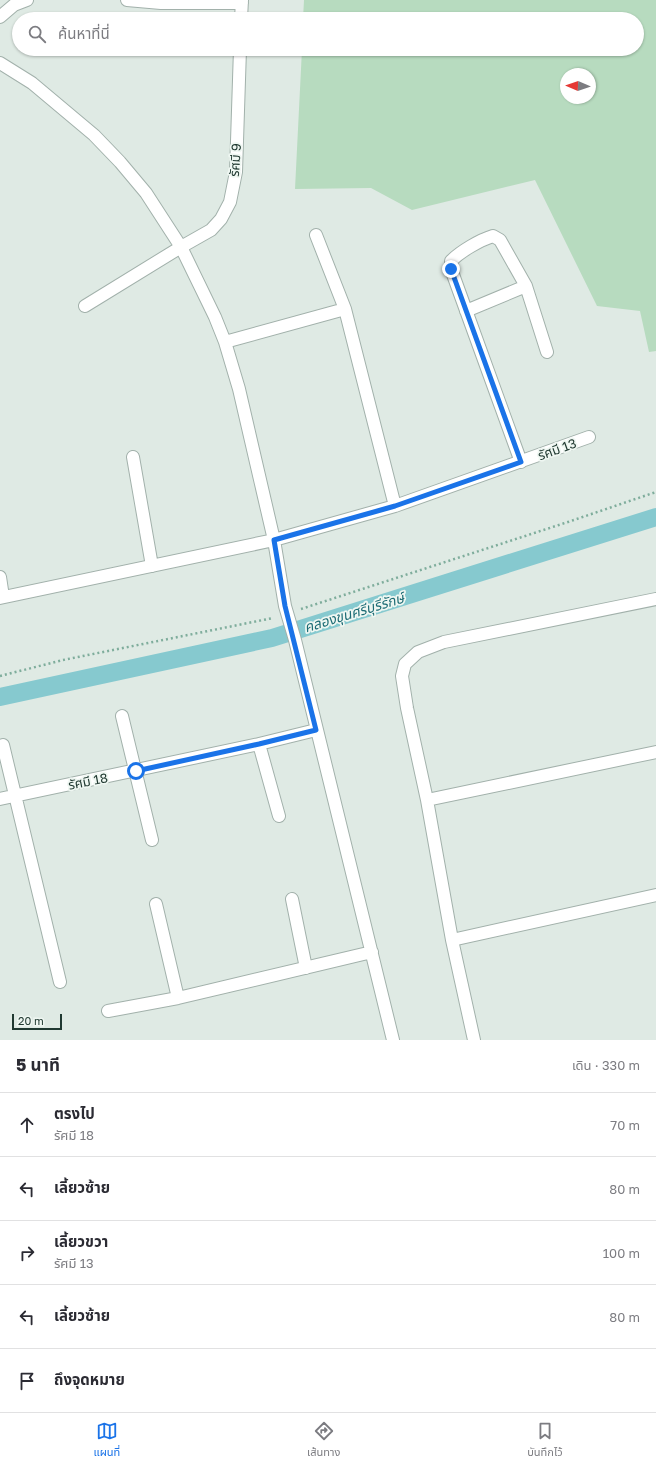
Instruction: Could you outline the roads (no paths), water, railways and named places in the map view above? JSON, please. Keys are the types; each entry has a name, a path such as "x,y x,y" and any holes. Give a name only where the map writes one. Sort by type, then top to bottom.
{"street":[{"path":"0,17 14,5 27,0"},
{"path":"127,0 161,3 242,2 241,12"},
{"name":"รัศมี 9","path":"85,306 211,230 221,219 230,202 236,172 240,56"},
{"path":"0,63 32,83 94,135 120,162 146,193 181,247 215,317 225,342 239,389 291,608 294,640 393,1040"},
{"path":"316,235 345,309 395,506"},
{"path":"521,462 451,269 451,261 456,256 486,238 493,236 500,240 526,286 547,352"},
{"path":"466,312 526,286"},
{"path":"225,342 345,309"},
{"name":"รัศมี 13","path":"2,598 274,540 395,506 589,437"},
{"path":"133,457 152,566"},
{"path":"0,577 2,598"},
{"path":"474,1040 452,940 427,800 407,708 402,676 405,664 418,652 444,642 656,599"},
{"path":"122,716 152,840"},
{"name":"รัศมี 18","path":"0,799 136,771 316,730"},
{"path":"259,744 279,816"},
{"path":"3,745 60,982"},
{"path":"427,800 656,752"},
{"path":"452,940 656,894"},
{"path":"292,899 306,968"},
{"path":"156,904 178,998"},
{"path":"108,1011 178,998 372,952"}],"waterway":[{"name":"คลองขุนศรีบุรีรักษ์","path":"0,697 272,638 656,517"}]}
